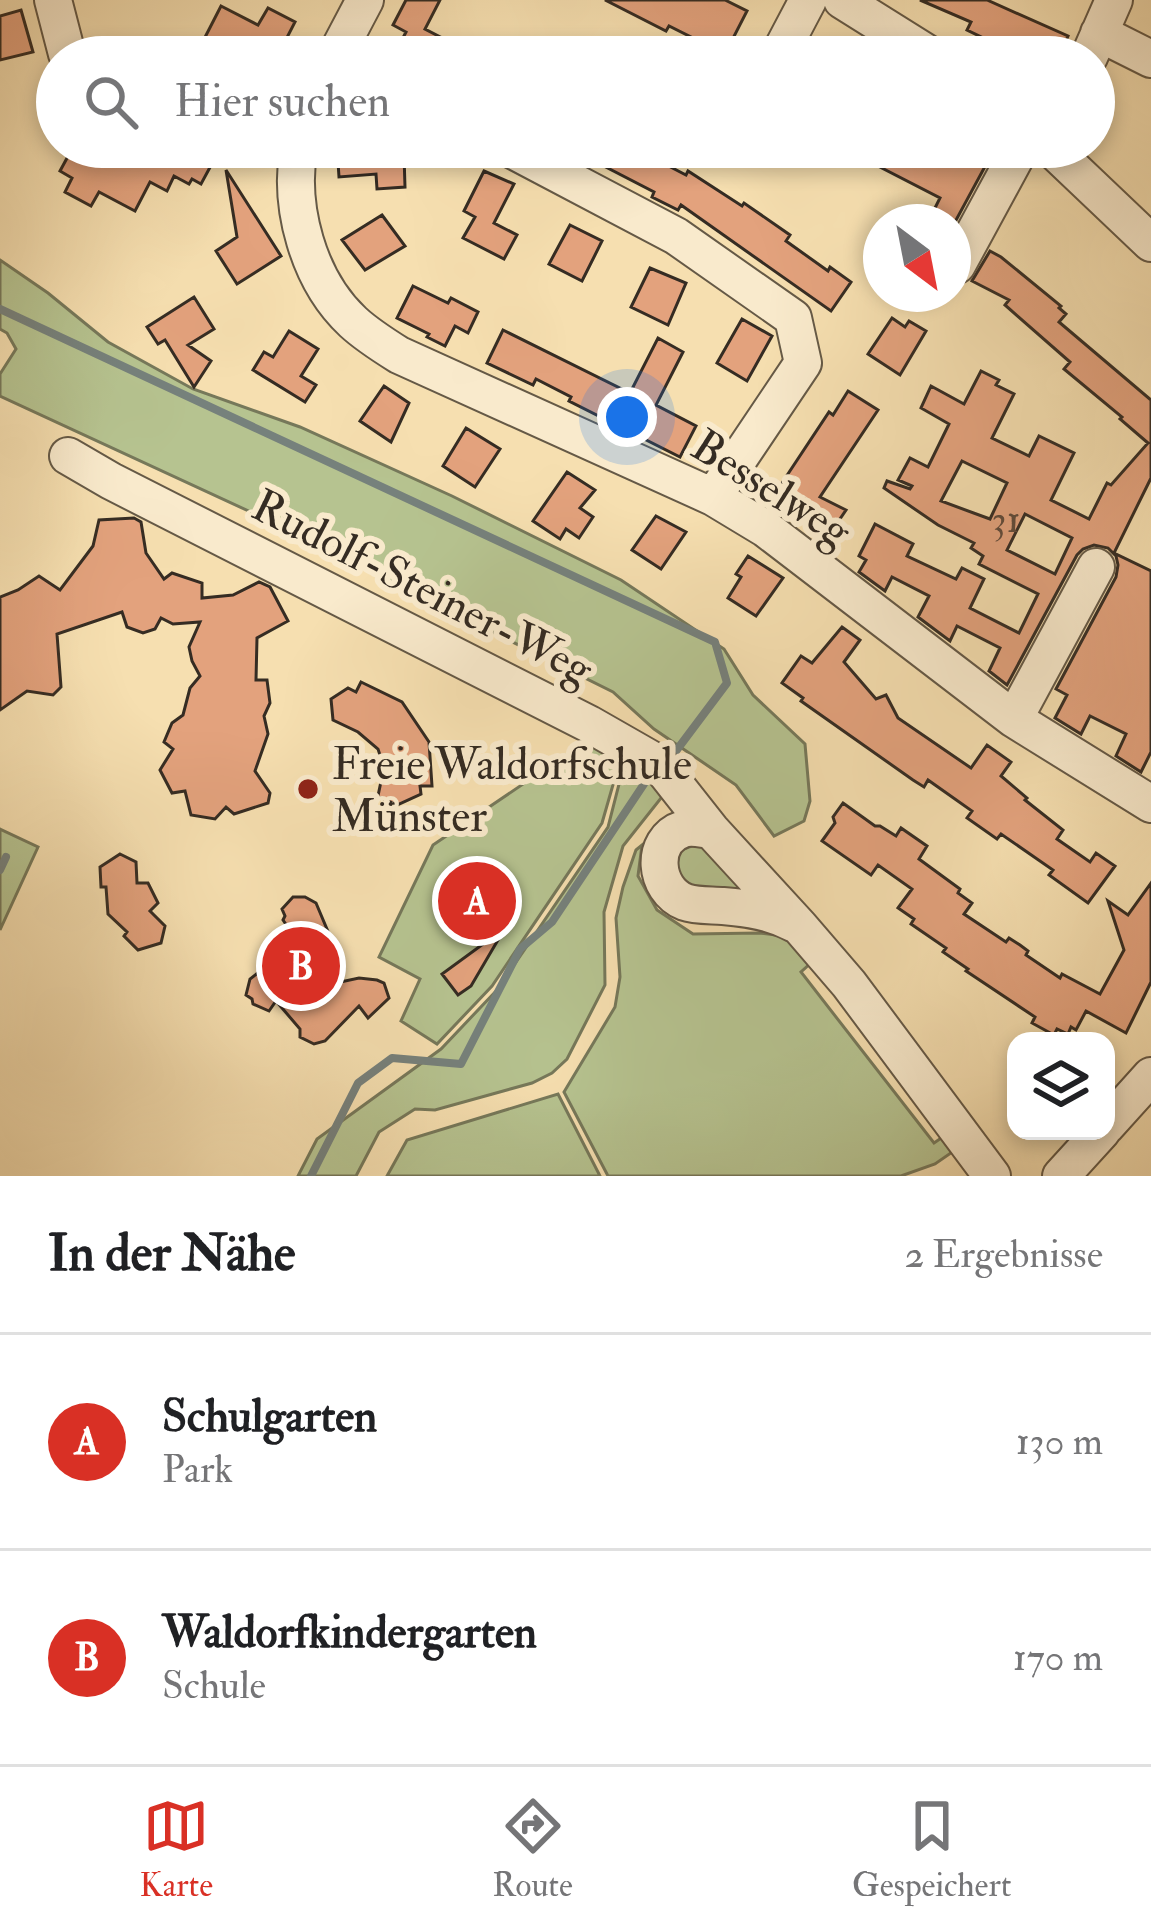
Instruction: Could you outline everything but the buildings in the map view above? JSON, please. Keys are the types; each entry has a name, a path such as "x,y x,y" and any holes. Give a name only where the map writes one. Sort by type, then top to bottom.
{"street":[{"path":"53,0 63,36"},
{"path":"346,36 365,0"},
{"path":"789,36 808,0"},
{"path":"842,0 899,36"},
{"path":"1115,38 1151,58"},
{"name":"Besselweg","path":"298,168 297,206 308,251 339,305 373,338 400,355 713,496 766,529 1014,719 1151,804"},
{"path":"547,168 676,236 793,318 803,363 713,496"},
{"path":"971,238 1009,168"},
{"path":"1072,168 1151,243"},
{"name":"Rudolf-Steiner-Weg","path":"68,456 659,764 710,830 849,984 992,1176"},
{"path":"1014,719 1096,567"},
{"path":"710,830 681,829 660,849 658,863 672,893 686,902 760,910 800,927"},
{"path":"1115,1117 1151,1076"},
{"path":"1060,1176 1094,1140"}],"green space":[{"path":"0,260 108,342 193,389 300,427 452,496 621,580 724,649 753,695 805,744 810,801 804,821 774,836 736,785 654,729 613,692 255,514 0,396 0,374 16,349 0,329"},
{"path":"588,740 621,757 602,823 492,986 437,1044 401,1021 420,979 379,957 433,845"},
{"path":"627,753 669,788 623,846 604,912 605,985 567,1059 532,1083 435,1110 415,1109 379,1132 356,1176 298,1176 317,1139 441,1049 497,990 608,827"},
{"path":"0,829 38,847 0,930"},
{"path":"699,843 749,892 686,892 672,859"},
{"path":"642,845 638,876 657,910 693,934 784,936 813,961 801,972 934,1143 950,1132 961,1146 935,1164 901,1176 608,1176 564,1092 615,1007 620,977 616,918 636,850"},
{"path":"558,1094 600,1176 387,1176 407,1140"}],"waterway":[{"path":"0,309 715,642 727,683 676,751"},
{"path":"311,1176 358,1083 392,1058 461,1064 520,949 552,922 644,784"},
{"path":"0,870 6,857"}],"place":[{"name":"Freie Waldorfschule Münster","path":"308,789"},
{"name":"Schulgarten","path":"477,901"},
{"name":"Waldorfkindergarten","path":"301,966"}]}
